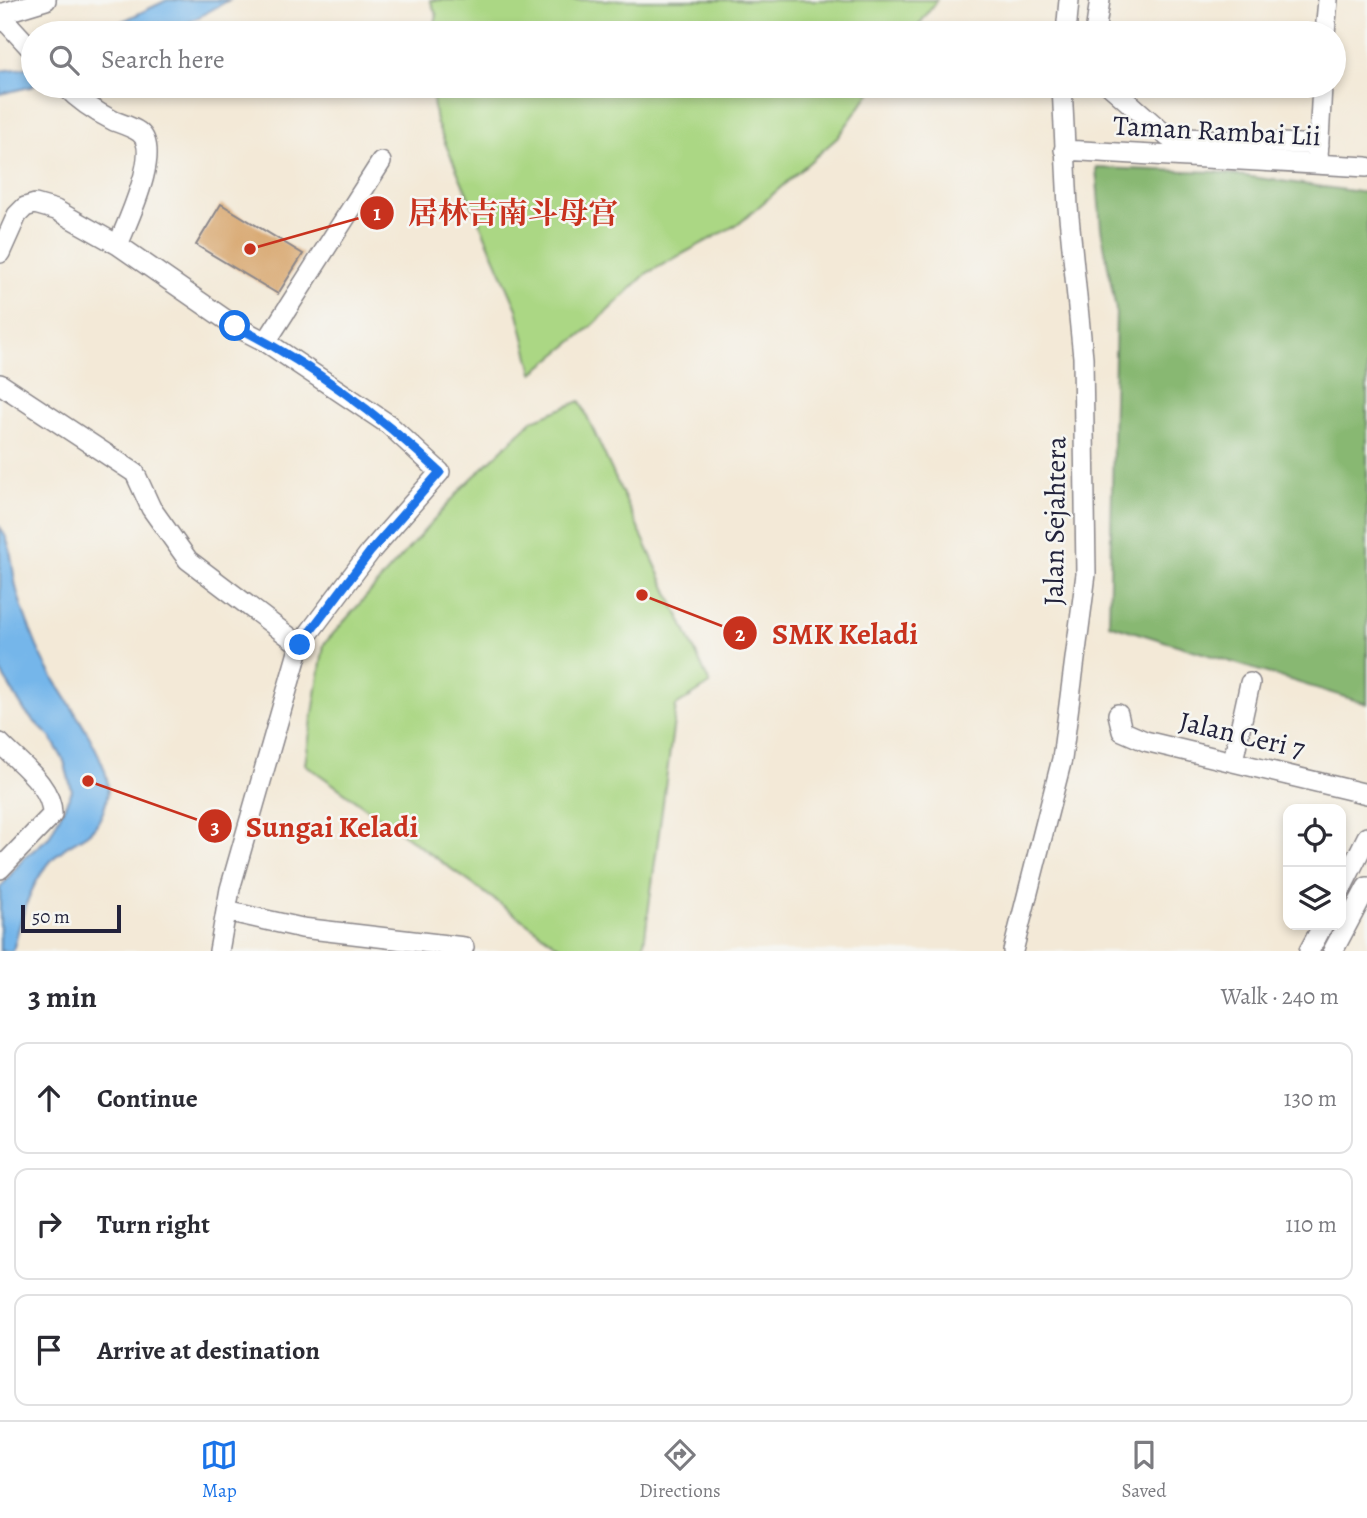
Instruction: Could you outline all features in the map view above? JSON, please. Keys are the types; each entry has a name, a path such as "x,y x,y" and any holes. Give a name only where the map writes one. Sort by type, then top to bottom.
{"street":[{"path":"21,38 0,15 46,0"},
{"path":"1067,21 1069,0"},
{"path":"1097,21 1100,0"},
{"path":"1326,21 1328,0"},
{"path":"80,98 100,114 141,133 147,141 149,153 145,172 118,245"},
{"name":"Jalan Sejahtera","path":"1013,951 1062,759 1086,574 1083,357 1064,150 1062,98"},
{"path":"1124,98 1168,137 1319,145"},
{"path":"1318,165 1321,98"},
{"name":"Taman Rambai Lii","path":"1064,150 1367,167"},
{"path":"266,342 381,162"},
{"path":"0,253 17,215 25,206 35,204 56,210 118,245 235,326 266,342 388,424 440,472 370,552 300,645 226,911 219,951"},
{"path":"0,384 135,473 151,508 188,560 300,645"},
{"path":"1233,761 1250,684"},
{"name":"Jalan Ceri 7","path":"1118,714 1122,731 1145,741 1367,794"},
{"path":"0,744 46,791 52,803 52,815 0,869"},
{"path":"1346,879 1367,837"},
{"path":"1333,951 1367,887"},
{"path":"226,911 302,928 464,947"},
{"path":"1309,951 1320,930"}],"green space":[{"path":"430,0 937,0 922,21 436,21 437,16"},
{"path":"433,98 866,98 837,138 740,223 647,273 592,326 533,373 517,309 436,122"},
{"path":"1096,168 1216,172 1367,193 1367,704 1109,624 1116,310 1101,228"},
{"path":"580,401 710,684 676,706 643,951 566,951 305,764 324,644 464,486 533,420"}],"water":[{"path":"167,0 229,0 191,21 123,21"},
{"path":"21,68 21,89 0,94 0,71"},
{"path":"0,527 8,542 23,611 41,656 90,737 108,784 106,803 95,827 54,858 36,882 20,922 13,951 0,951 0,888 23,859 49,837 72,791 64,761 51,738 26,713 0,671"}],"building":[{"path":"221,204 303,254 278,294 196,245"}],"place":[{"name":"居林吉南斗母宫","path":"250,249"},
{"name":"SMK Keladi","path":"642,595"},
{"name":"Sungai Keladi","path":"88,781"}],"route":[{"path":"235,326 266,342 388,424 440,472 370,552 300,645"}]}
